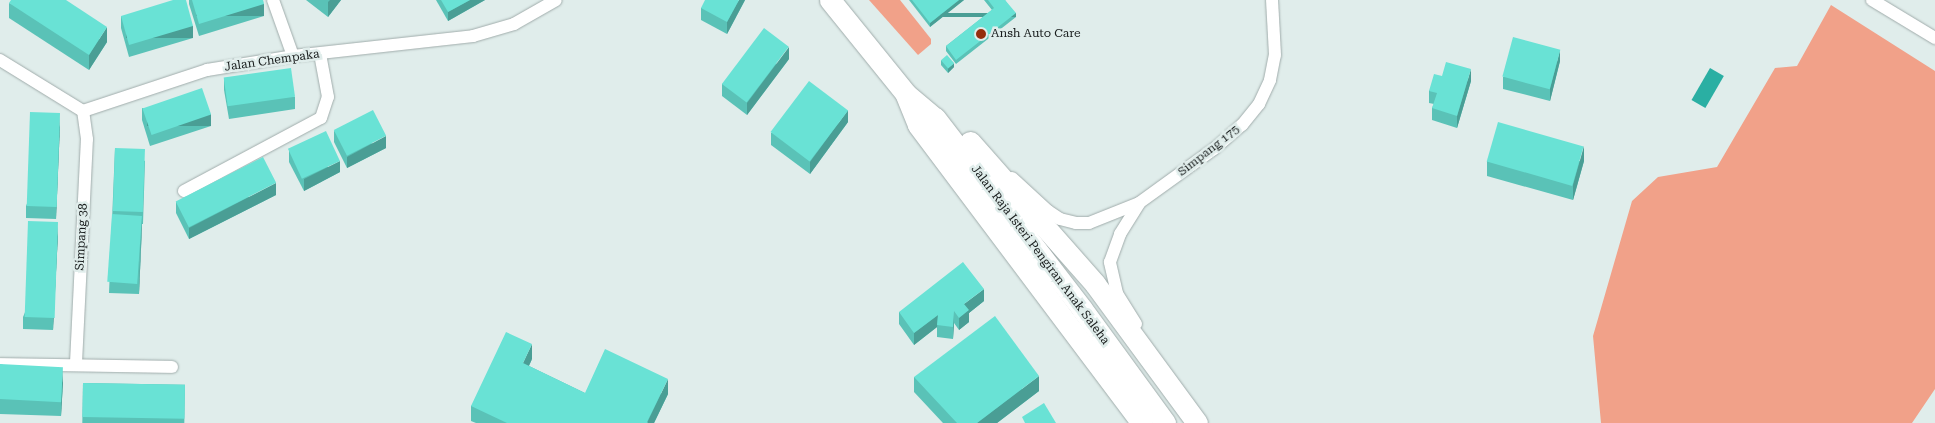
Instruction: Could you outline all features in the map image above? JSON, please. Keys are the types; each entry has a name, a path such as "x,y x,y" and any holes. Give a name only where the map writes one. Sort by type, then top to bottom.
{"main road":[{"name":"Jalan Raja Isteri Pengiran Anak Saleha","path":"830,0 906,94 935,118 1082,309 1165,423"},
{"name":"Jalan Raja Isteri Pengiran Anak Saleha","path":"906,94 918,125 1142,423"},
{"path":"935,118 959,131 1095,284 1197,423"}],"street":[{"path":"273,0 293,56"},
{"name":"Jalan Chempaka","path":"83,111 207,70 293,56 472,36 514,24 556,0"},
{"name":"Simpang 175","path":"976,149 1060,219 1089,223 1140,203 1214,149 1242,125 1259,104 1270,80 1275,55 1272,0"},
{"path":"1872,0 1935,38"},
{"path":"184,190 321,118 328,97 320,54"},
{"path":"0,60 83,111"},
{"name":"Simpang 38","path":"76,363 87,139 83,111"},
{"name":"Simpang 175","path":"1140,203 1114,247 1111,276 1117,293 1163,377"},
{"path":"0,364 76,363 172,367"}],"shaded area":[{"path":"869,0 900,0 931,39 931,44 918,55"},
{"path":"1831,5 1935,71 1935,389 1912,423 1601,423 1593,336 1632,201 1658,177 1717,167 1775,68 1797,66"}],"water":[{"path":"1710,68 1724,76 1705,108 1692,100"}],"building":[{"path":"11,0 66,0 107,27 89,55 9,3"},
{"path":"173,0 186,0 193,26 129,45 121,16"},
{"path":"192,0 263,0 264,4 199,24"},
{"path":"441,0 470,0 448,12"},
{"path":"705,0 739,0 727,22 701,8"},
{"path":"912,0 959,0 930,23"},
{"name":"Ansh Auto Care","path":"988,0 1005,0 1016,13 956,60 946,46 994,8"},
{"path":"764,28 789,47 747,103 722,84"},
{"path":"1513,37 1560,50 1550,89 1502,77"},
{"path":"947,55 954,63 948,69 941,60"},
{"path":"1446,62 1471,69 1457,116 1432,108 1437,93 1429,91 1434,74 1442,76"},
{"path":"291,68 295,97 228,106 224,77"},
{"path":"809,81 848,110 810,162 770,132"},
{"path":"202,88 211,114 152,135 142,109"},
{"path":"373,110 386,136 347,156 334,130"},
{"path":"30,112 60,113 57,207 27,206"},
{"path":"1498,122 1584,147 1572,186 1487,161"},
{"path":"326,131 340,161 302,179 288,149"},
{"path":"115,148 145,149 143,212 113,211"},
{"path":"263,157 276,183 189,227 176,201"},
{"path":"112,214 142,216 137,284 107,282"},
{"path":"28,221 58,222 55,318 25,317"},
{"path":"963,262 984,289 964,304 969,310 959,318 954,311 953,327 937,325 938,315 914,333 899,312"},
{"path":"995,316 1039,376 977,423 957,423 914,377"},
{"path":"506,332 532,344 523,363 585,393 605,349 668,379 648,423 507,423 471,406"},
{"path":"0,364 63,367 61,402 0,399"},
{"path":"83,383 185,385 184,419 82,417"},
{"path":"1044,403 1056,423 1025,423 1022,417"}],"place":[{"name":"Ansh Auto Care","path":"981,34"}]}
